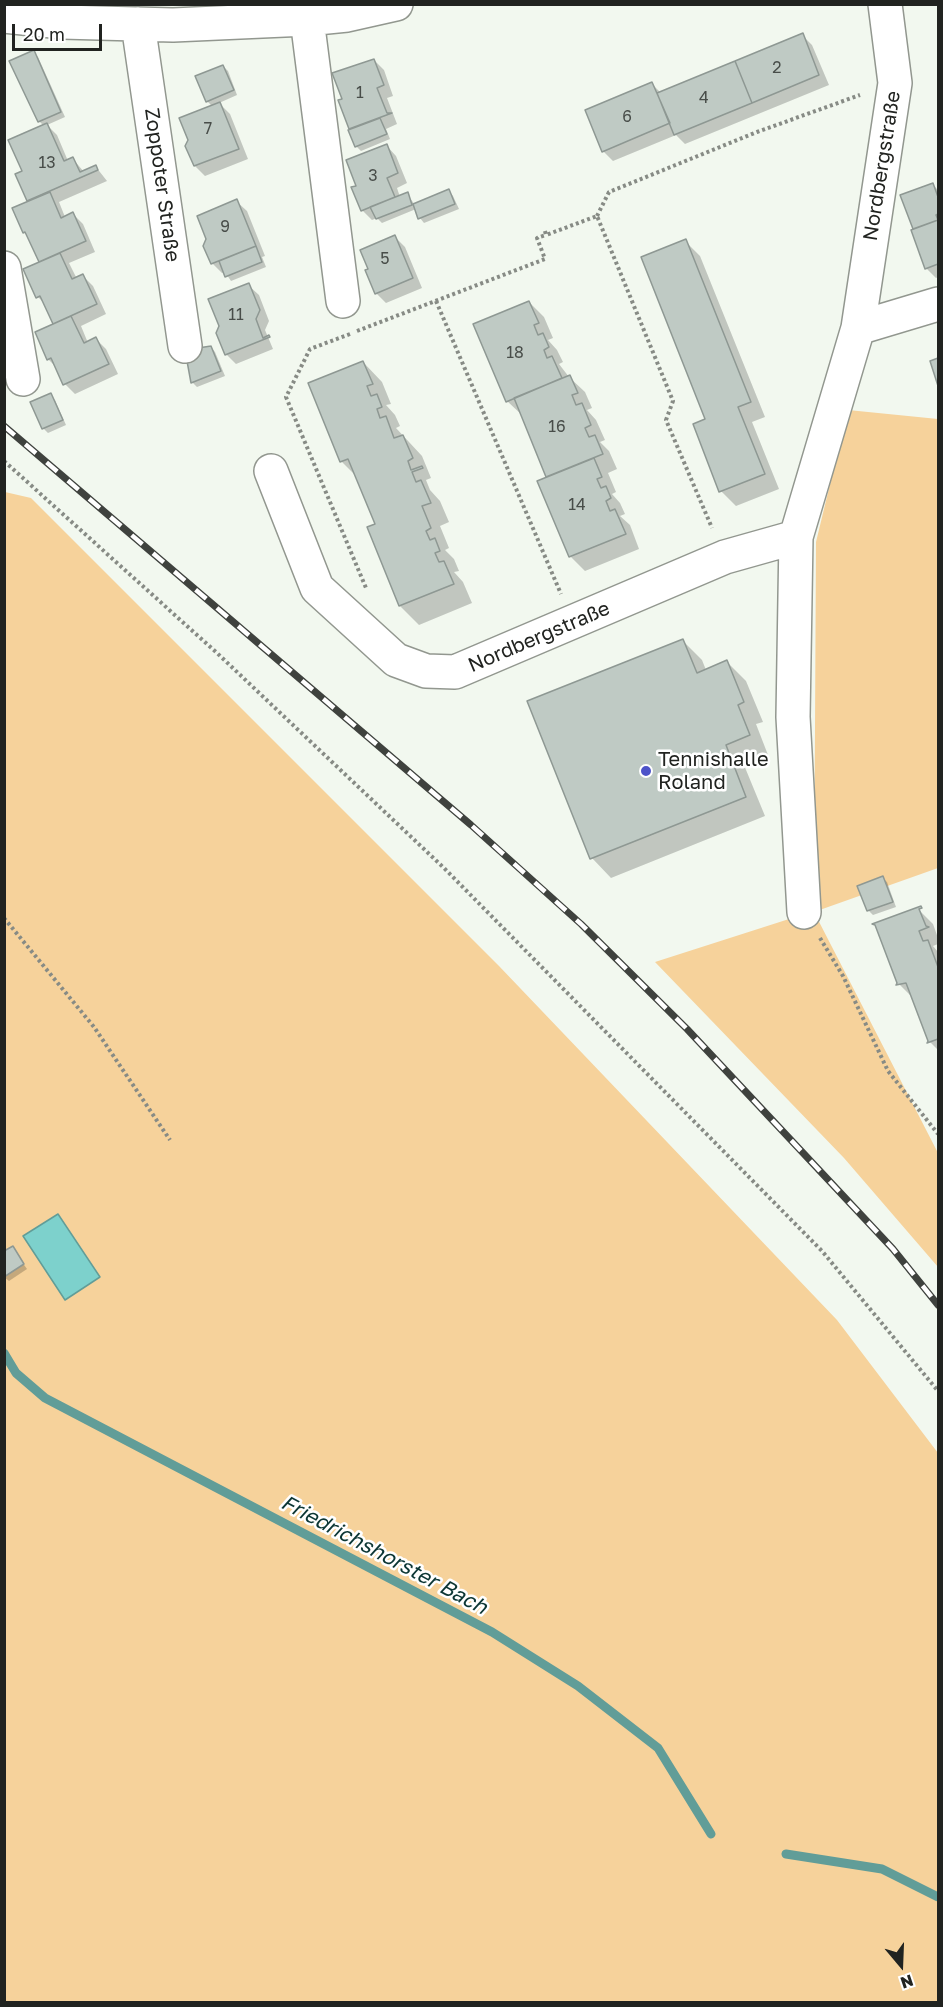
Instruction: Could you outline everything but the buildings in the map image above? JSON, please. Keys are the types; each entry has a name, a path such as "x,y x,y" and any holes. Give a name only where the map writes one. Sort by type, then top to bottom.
{"street":[{"path":"4,16 58,13 138,24 173,25 307,19 345,10 396,4"},
{"name":"Nordbergstraße","path":"804,912 793,717 796,537 858,327 895,82 885,4"},
{"path":"307,19 343,301"},
{"name":"Zoppoter Straße","path":"138,24 185,346"},
{"path":"4,268 23,379"},
{"path":"858,327 939,304"},
{"name":"Nordbergstraße","path":"271,471 317,588 396,660 426,671 455,672 725,557 796,537"}],"path":[{"path":"367,589 286,397 310,349 545,258 537,238 597,216 609,192 757,132 895,82"},
{"path":"597,216 673,401 666,420 725,557"},
{"path":"436,301 573,623"},
{"path":"4,461 217,653 444,868 822,1251 939,1391"},
{"path":"804,912 843,976 888,1071 939,1134"},
{"path":"4,918 94,1027 170,1140"}],"shaded area":[{"path":"848,410 938,419 938,868 814,912 938,1153 938,1267 844,1158 655,962 814,911 816,542"},
{"path":"5,492 31,498 499,966 837,1320 938,1453 938,2002 5,2002"}],"water":[{"path":"58,1214 100,1277 65,1300 23,1236"}],"waterway":[{"name":"Friedrichshorster Bach","path":"4,1353 16,1373 45,1398 492,1632 578,1686 658,1748 711,1834"},
{"name":"Friedrichshorster Bach","path":"786,1854 882,1869 938,1897"}],"railway":[{"path":"4,426 471,825 581,924 687,1029 893,1249 938,1305"}],"place":[{"name":"Tennishalle Roland","path":"646,771"}]}
